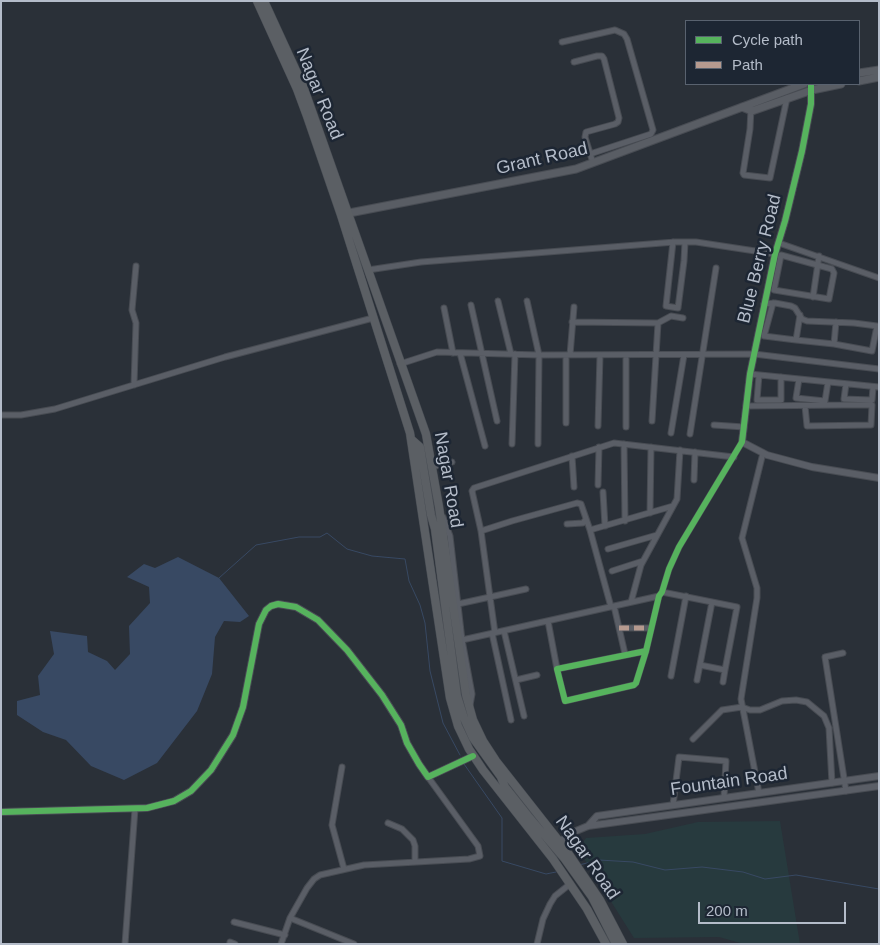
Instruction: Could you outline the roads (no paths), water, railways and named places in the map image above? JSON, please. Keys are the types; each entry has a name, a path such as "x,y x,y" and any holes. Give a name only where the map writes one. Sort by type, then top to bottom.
{"highway":[{"name":"Nagar Road","path":"257,1 297,89 368,270 424,428 439,507 462,670 473,720 483,741 496,761 557,844"},
{"name":"Nagar Road","path":"264,1 303,86 345,214 373,318 410,436 450,698 458,726 474,756 538,840 587,909 606,944"},
{"path":"424,428 410,436 420,447 435,529 457,696 464,718 473,738 501,777 505,786 522,809 557,844 574,867 616,944"},
{"path":"538,840 557,844"},
{"name":"Nagar Road","path":"574,867 600,900 624,944"}],"main road":[{"path":"860,73 879,70"},
{"path":"860,81 879,77"},
{"name":"Grant Road","path":"751,108 802,85"},
{"name":"Grant Road","path":"345,214 576,169 742,107 751,108 787,98 812,87 831,85"}],"street":[{"path":"562,42 615,30 624,34 653,130 651,134 590,154"},
{"path":"574,62 602,56 619,118 615,124 586,132 585,136 593,164"},
{"name":"Blue Berry Road","path":"742,442 750,374 764,302 802,151 811,104 812,87"},
{"path":"751,108 742,173 744,175 770,178 787,98"},
{"path":"368,270 421,262 673,242 696,242 775,254"},
{"path":"673,242 666,306 678,308 685,242"},
{"path":"779,242 879,278"},
{"path":"781,255 818,264 832,269 834,273 829,299 775,290 773,288 781,255"},
{"path":"813,297 819,256"},
{"path":"134,385 136,323 132,310 136,266"},
{"path":"690,434 716,268"},
{"path":"498,301 513,354 512,444"},
{"path":"528,301 540,355 538,444"},
{"path":"764,302 773,303 794,307 802,319 807,321 877,326 872,351 834,344 764,336 773,303"},
{"path":"471,305 497,421"},
{"path":"566,422 568,355 574,307"},
{"path":"444,308 453,353"},
{"path":"796,340 800,315"},
{"path":"572,322 658,323 671,316 683,318"},
{"path":"1,415 21,415 56,409 225,357 373,318"},
{"path":"834,344 836,322"},
{"path":"652,421 658,323"},
{"path":"400,364 437,352 540,355 754,354 879,369"},
{"path":"460,353 485,446"},
{"path":"598,426 600,355"},
{"path":"626,355 626,427"},
{"path":"671,433 684,355"},
{"path":"750,374 876,387 872,400 844,399 846,384"},
{"path":"759,375 757,400 781,400 781,377"},
{"path":"799,379 796,398 826,401 828,382"},
{"path":"746,406 872,405 872,425 807,426 805,406"},
{"path":"714,425 744,427"},
{"path":"548,621 564,701 634,685 637,681 668,569 679,547 742,442 763,453 823,470 879,478"},
{"path":"511,720 493,633 482,531 472,491 474,488 614,443 734,457"},
{"path":"624,444 625,521"},
{"path":"650,513 651,447"},
{"path":"598,485 599,448"},
{"path":"631,602 643,561 674,506 678,495 680,450"},
{"path":"694,480 695,452"},
{"path":"759,793 741,693 757,598 742,538 763,453"},
{"path":"572,456 574,487"},
{"path":"432,467 452,462"},
{"path":"603,492 605,526"},
{"path":"482,531 578,503 582,505 626,654"},
{"path":"590,530 674,506"},
{"path":"439,507 450,536 462,640 472,694 469,706"},
{"path":"567,524 583,523 586,519"},
{"path":"608,549 657,535"},
{"path":"612,571 643,561"},
{"path":"458,604 526,588"},
{"path":"462,640 661,594 686,596 737,607 722,682"},
{"path":"671,676 686,596"},
{"path":"697,680 712,602"},
{"path":"1,812 135,809 174,801 191,791 211,770 240,721 259,624 266,610 278,604 296,607 318,620 347,650 386,701 401,725 407,742 419,764 478,846 480,856 475,859 364,865 320,875 307,888 290,918 281,944"},
{"path":"619,628 651,628"},
{"path":"504,630 524,716"},
{"path":"557,669 646,650"},
{"path":"842,653 825,657 846,791"},
{"path":"700,666 725,670"},
{"path":"516,680 537,676"},
{"path":"693,739 722,710 742,707 750,710 760,710 782,701 796,700 807,702 824,716 829,728 832,783"},
{"path":"428,777 474,756"},
{"path":"674,805 679,757 726,761 727,797 731,807"},
{"path":"342,767 332,825 344,869"},
{"name":"Fountain Road","path":"588,826 597,816 879,776"},
{"name":"Fountain Road","path":"557,844 576,831 588,826 879,786"},
{"path":"125,944 135,809"},
{"path":"388,823 402,829 413,840 416,846 415,862"},
{"path":"537,944 542,919 550,904 570,884"},
{"path":"290,918 354,944"},
{"path":"234,922 284,935"}],"water":[{"path":"178,557 219,578 249,616 240,622 224,621 215,637 212,674 197,711 157,763 124,780 91,766 66,740 43,732 17,715 17,701 40,695 38,676 54,654 50,631 87,636 88,652 107,661 115,670 130,654 129,626 150,603 149,587 127,577 144,564 155,568"}],"waterway":[{"path":"219,578 256,545 299,537 320,537 327,533 347,549 372,556 405,559 409,581 420,605 425,623 430,671 443,723 460,755"},
{"path":"464,764 502,818 502,861 546,874 556,872"},
{"path":"579,865 599,860 633,862 665,870 702,867 743,872 765,879 796,875 879,889"}]}
